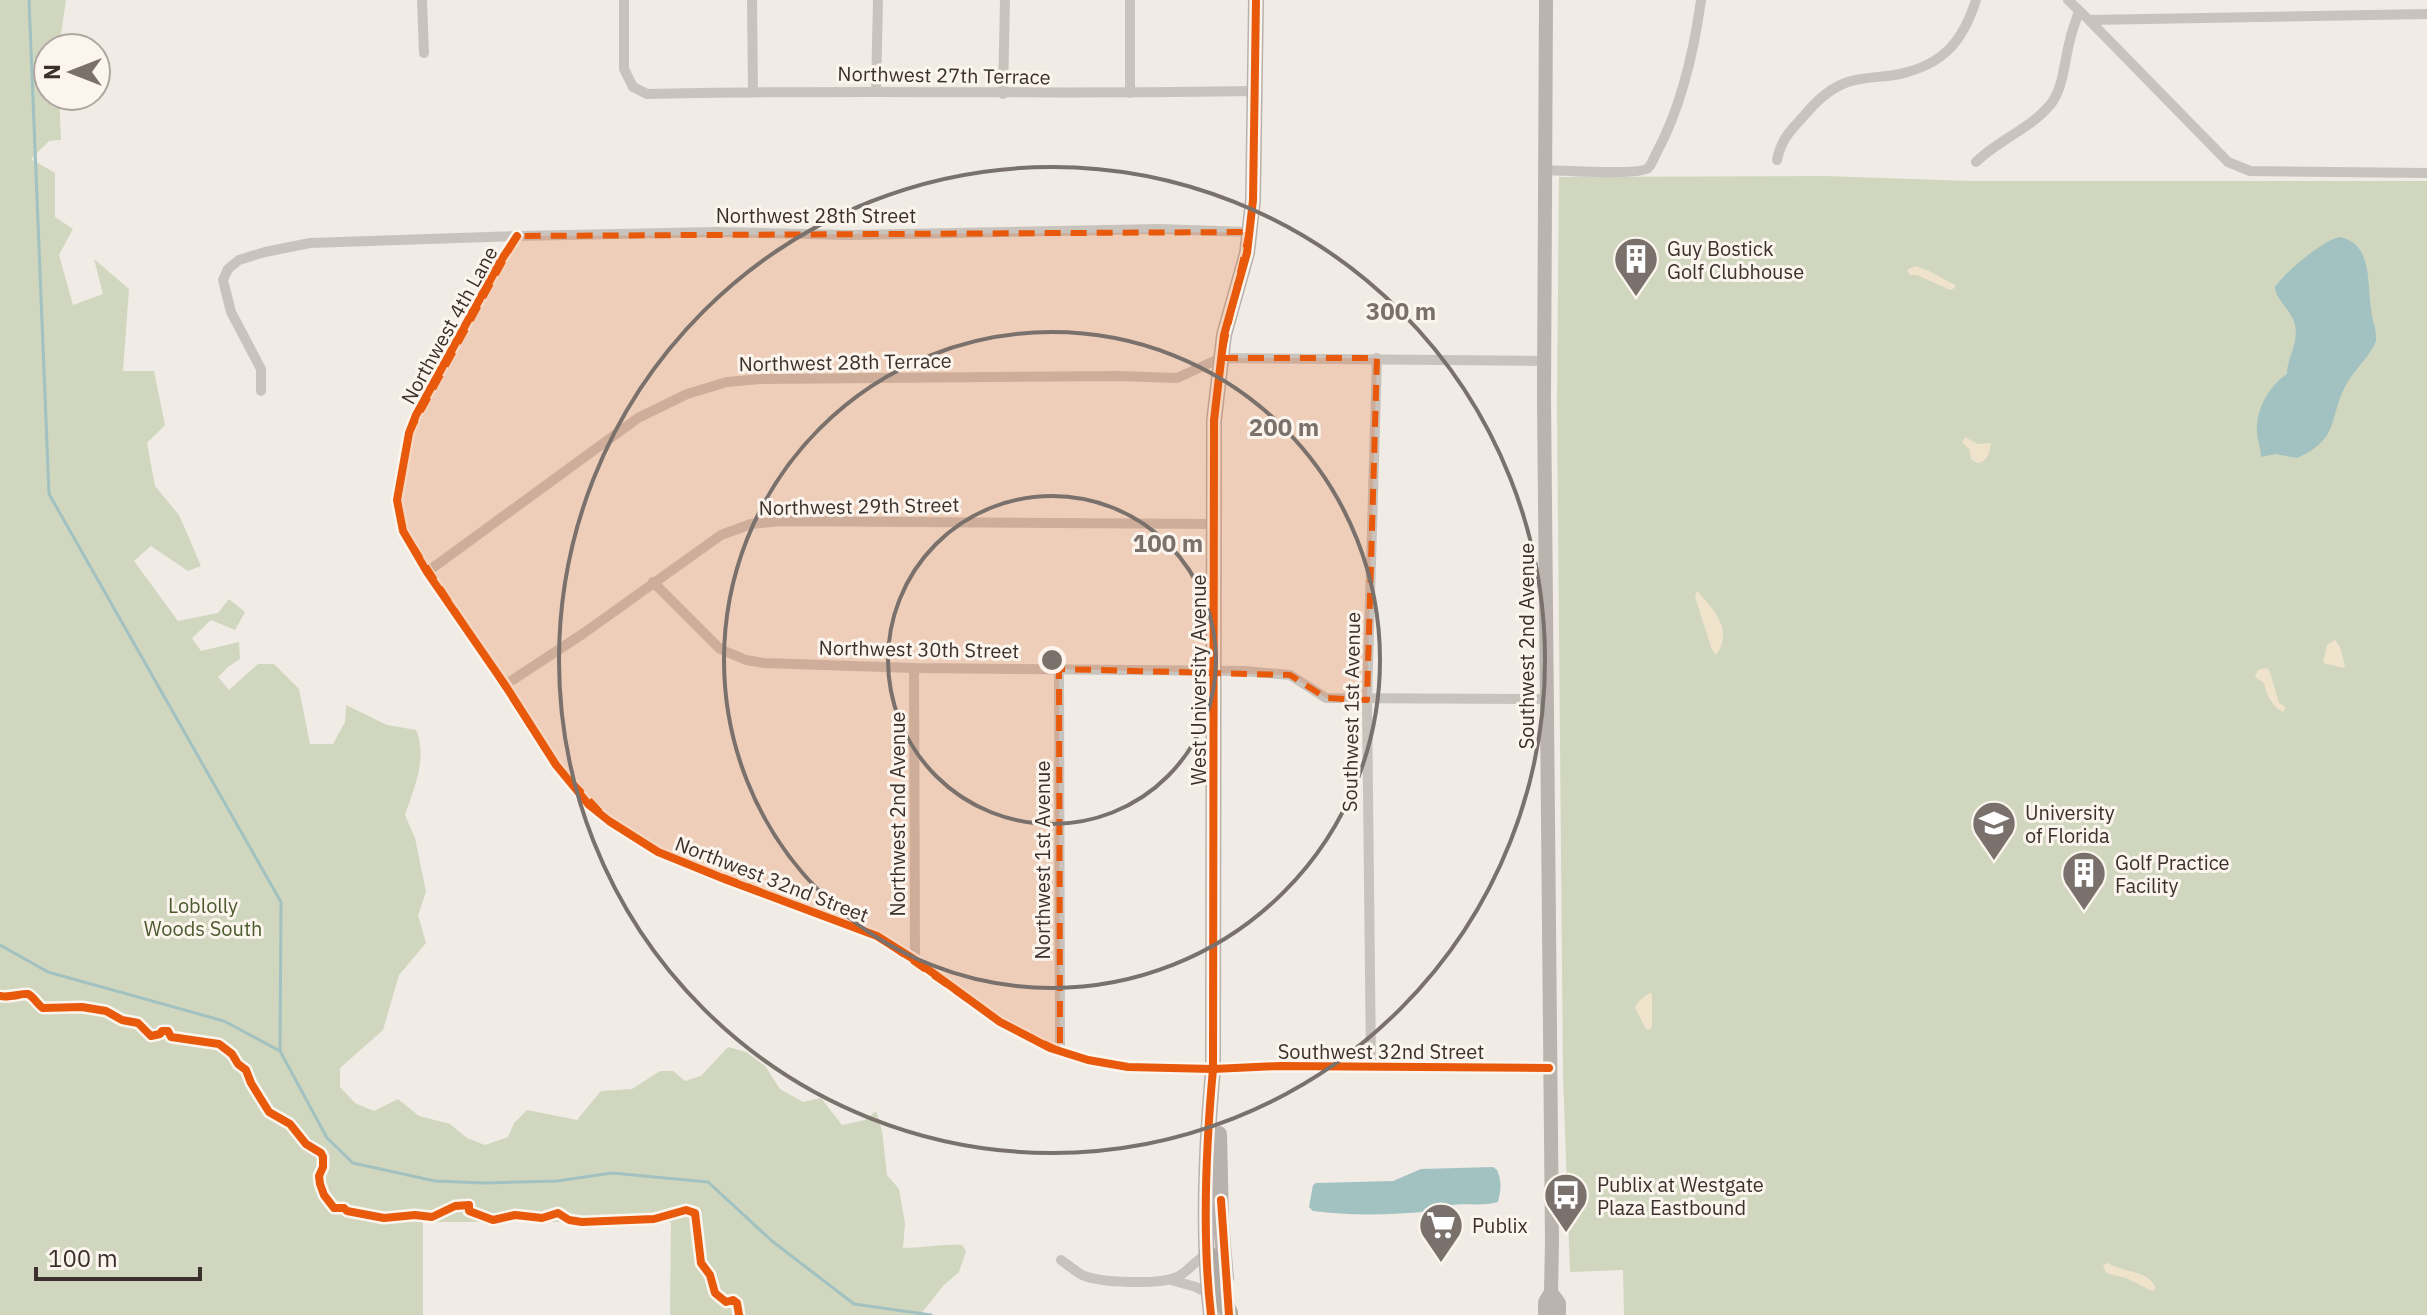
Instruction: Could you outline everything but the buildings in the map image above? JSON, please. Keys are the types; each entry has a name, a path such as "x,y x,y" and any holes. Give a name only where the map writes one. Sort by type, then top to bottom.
{"highway":[{"path":"1208,1254 1219,1267 1223,1314"}],"main road":[{"name":"West University Avenue","path":"1223,1314 1209,1294 1208,1254 1213,1069 1214,420 1224,335 1247,253 1253,200 1256,0"},
{"name":"Southwest 2nd Avenue","path":"1545,1315 1545,1302 1551,1292 1544,361 1546,0"},
{"name":"West University Avenue","path":"1213,1069 1219,1109 1223,1314"},
{"name":"Southwest 2nd Avenue","path":"1551,1292 1559,1303 1559,1315"}],"street":[{"path":"422,0 424,53"},
{"name":"Northwest 27th Terrace","path":"624,0 624,69 633,87 647,94 753,91 1003,94 1255,91"},
{"path":"752,0 753,91"},
{"path":"876,91 878,0"},
{"path":"1003,94 1005,0"},
{"path":"1130,0 1130,93"},
{"path":"1544,170 1641,171 1648,168 1666,135 1681,89 1701,0"},
{"path":"1777,160 1781,142 1819,99 1837,87 1860,78 1901,74 1938,60 1955,45 1964,31 1976,0"},
{"path":"2068,0 2228,162 2240,169 2265,172 2427,173"},
{"path":"1976,162 2051,104 2058,90 2079,11"},
{"path":"2089,20 2427,14"},
{"name":"Northwest 28th Street","path":"261,391 261,369 231,312 223,280 228,269 239,260 310,243 715,232 851,235 1159,229 1249,232"},
{"name":"Northwest 4th Lane","path":"505,685 427,572 403,531 397,500 409,433 500,262 517,236"},
{"path":"1221,358 1544,361"},
{"name":"Northwest 28th Terrace","path":"427,572 638,418 687,394 727,382 760,379 1177,378 1221,358"},
{"name":"Southwest 1st Avenue","path":"1371,1066 1367,700 1377,358"},
{"name":"Northwest 29th Street","path":"505,685 721,535 751,524 782,521 1213,524"},
{"name":"Northwest 30th Street","path":"653,582 720,649 746,660 764,663 1214,671 1290,675 1326,698 1546,699"},
{"name":"Northwest 2nd Avenue","path":"914,668 915,960"},
{"name":"Northwest 1st Avenue","path":"1059,669 1060,1051"},
{"name":"Northwest 32nd Street","path":"505,685 556,765 589,805 658,852 877,936 1000,1022 1060,1051 1128,1067 1213,1069"},
{"name":"Southwest 32nd Street","path":"1213,1069 1279,1066 1549,1068"},
{"path":"1169,1279 1183,1273 1196,1260 1208,1254"},
{"path":"1061,1260 1083,1275 1109,1282 1169,1279 1209,1294"}],"highlighted area":[{"path":"1249,232 1221,358 1377,358 1367,700 1326,698 1290,675 1059,669 1060,1051 1000,1022 877,936 658,852 609,821 556,765 403,531 397,500 409,433 517,236"}],"green space":[{"name":"Loblolly Woods South","path":"0,0 66,0 61,32 32,32 32,112 60,112 61,140 49,141 31,159 55,173 55,217 73,229 59,255 73,305 103,294 94,259 129,289 123,371 154,371 165,425 147,443 155,486 179,515 201,566 188,571 151,546 134,561 178,621 218,613 229,599 245,612 235,630 211,620 192,638 201,651 239,642 240,659 218,677 229,690 258,664 274,664 299,689 310,744 333,744 345,722 346,705 387,725 416,730 419,741 421,751 416,784 405,815 415,838 426,892 418,915 426,943 399,975 383,1030 340,1068 340,1087 355,1103 374,1111 398,1099 419,1116 450,1124 467,1138 485,1145 508,1137 514,1123 527,1110 577,1120 601,1091 632,1089 660,1071 673,1071 685,1081 701,1076 728,1047 746,1052 765,1066 780,1089 803,1102 821,1098 842,1125 865,1120 876,1111 882,1131 887,1175 899,1189 905,1223 903,1248 962,1245 966,1251 959,1272 943,1286 920,1315 670,1315 671,1222 423,1222 423,1315 0,1315"},
{"name":"University of Florida","path":"1824,176 1971,181 2427,181 2427,1315 1624,1315 1623,1270 1570,1272 1563,1074 1557,406 1559,177"}],"sand":[{"path":"1915,266 1955,285 1955,288 1950,290 1917,275 1910,275 1907,270"},
{"path":"1965,437 1978,444 1991,443 1984,461 1977,463 1971,459 1969,449 1962,442"},
{"path":"1697,591 1720,621 1723,637 1716,655 1695,597"},
{"path":"2335,640 2340,647 2343,668 2323,663 2327,645"},
{"path":"2267,668 2279,703 2286,707 2283,712 2270,700 2264,683 2255,677 2258,670"},
{"path":"1649,993 1652,994 1652,1027 1649,1030 1635,1008"},
{"path":"2108,1263 2148,1278 2156,1289 2152,1291 2126,1278 2106,1273 2103,1265"}],"water":[{"path":"2340,237 2351,241 2363,256 2376,341 2347,383 2331,426 2321,443 2297,458 2275,454 2261,457 2257,423 2261,406 2269,392 2287,374 2296,332 2275,287 2305,258"},
{"path":"1493,1167 1500,1178 1498,1202 1446,1206 1431,1211 1372,1214 1313,1211 1309,1207 1316,1183 1393,1181 1421,1169"}],"waterway":[{"path":"29,0 49,494 281,902 280,1051"},
{"path":"0,945 48,972 224,1021 280,1051 327,1138 353,1163 435,1181 557,1181 612,1173 708,1182 772,1241 854,1304 931,1315"}],"cycle path":[{"path":"1211,1315 1206,1224 1213,1069 1214,420 1224,335 1247,253 1253,200 1256,0"},
{"path":"517,236 416,415 409,433 397,500 403,531 427,572 556,765 589,805 658,852 877,936 1000,1022 1050,1048 1088,1060 1128,1067 1213,1069 1279,1066 1549,1068"},
{"path":"0,996 28,994 43,1008 82,1007 106,1011 122,1020 138,1023 151,1036 168,1031 171,1037 219,1044 246,1070 269,1112 290,1124 306,1144 321,1153 323,1167 320,1184 334,1208 384,1218 432,1217 455,1206 469,1205 469,1211 493,1220 515,1215 542,1218 558,1213 569,1220 582,1222 654,1219 686,1210 695,1213 701,1263 710,1275 715,1293 726,1302 733,1300 737,1303 739,1315"},
{"path":"1221,1200 1229,1315"}],"place":[{"name":"Guy Bostick Golf Clubhouse","path":"1636,298"},
{"name":"University of Florida","path":"1994,862"},
{"name":"Golf Practice Facility","path":"2084,912"},
{"name":"Publix at Westgate Plaza Eastbound","path":"1566,1234"},
{"name":"Publix","path":"1441,1264"}]}
